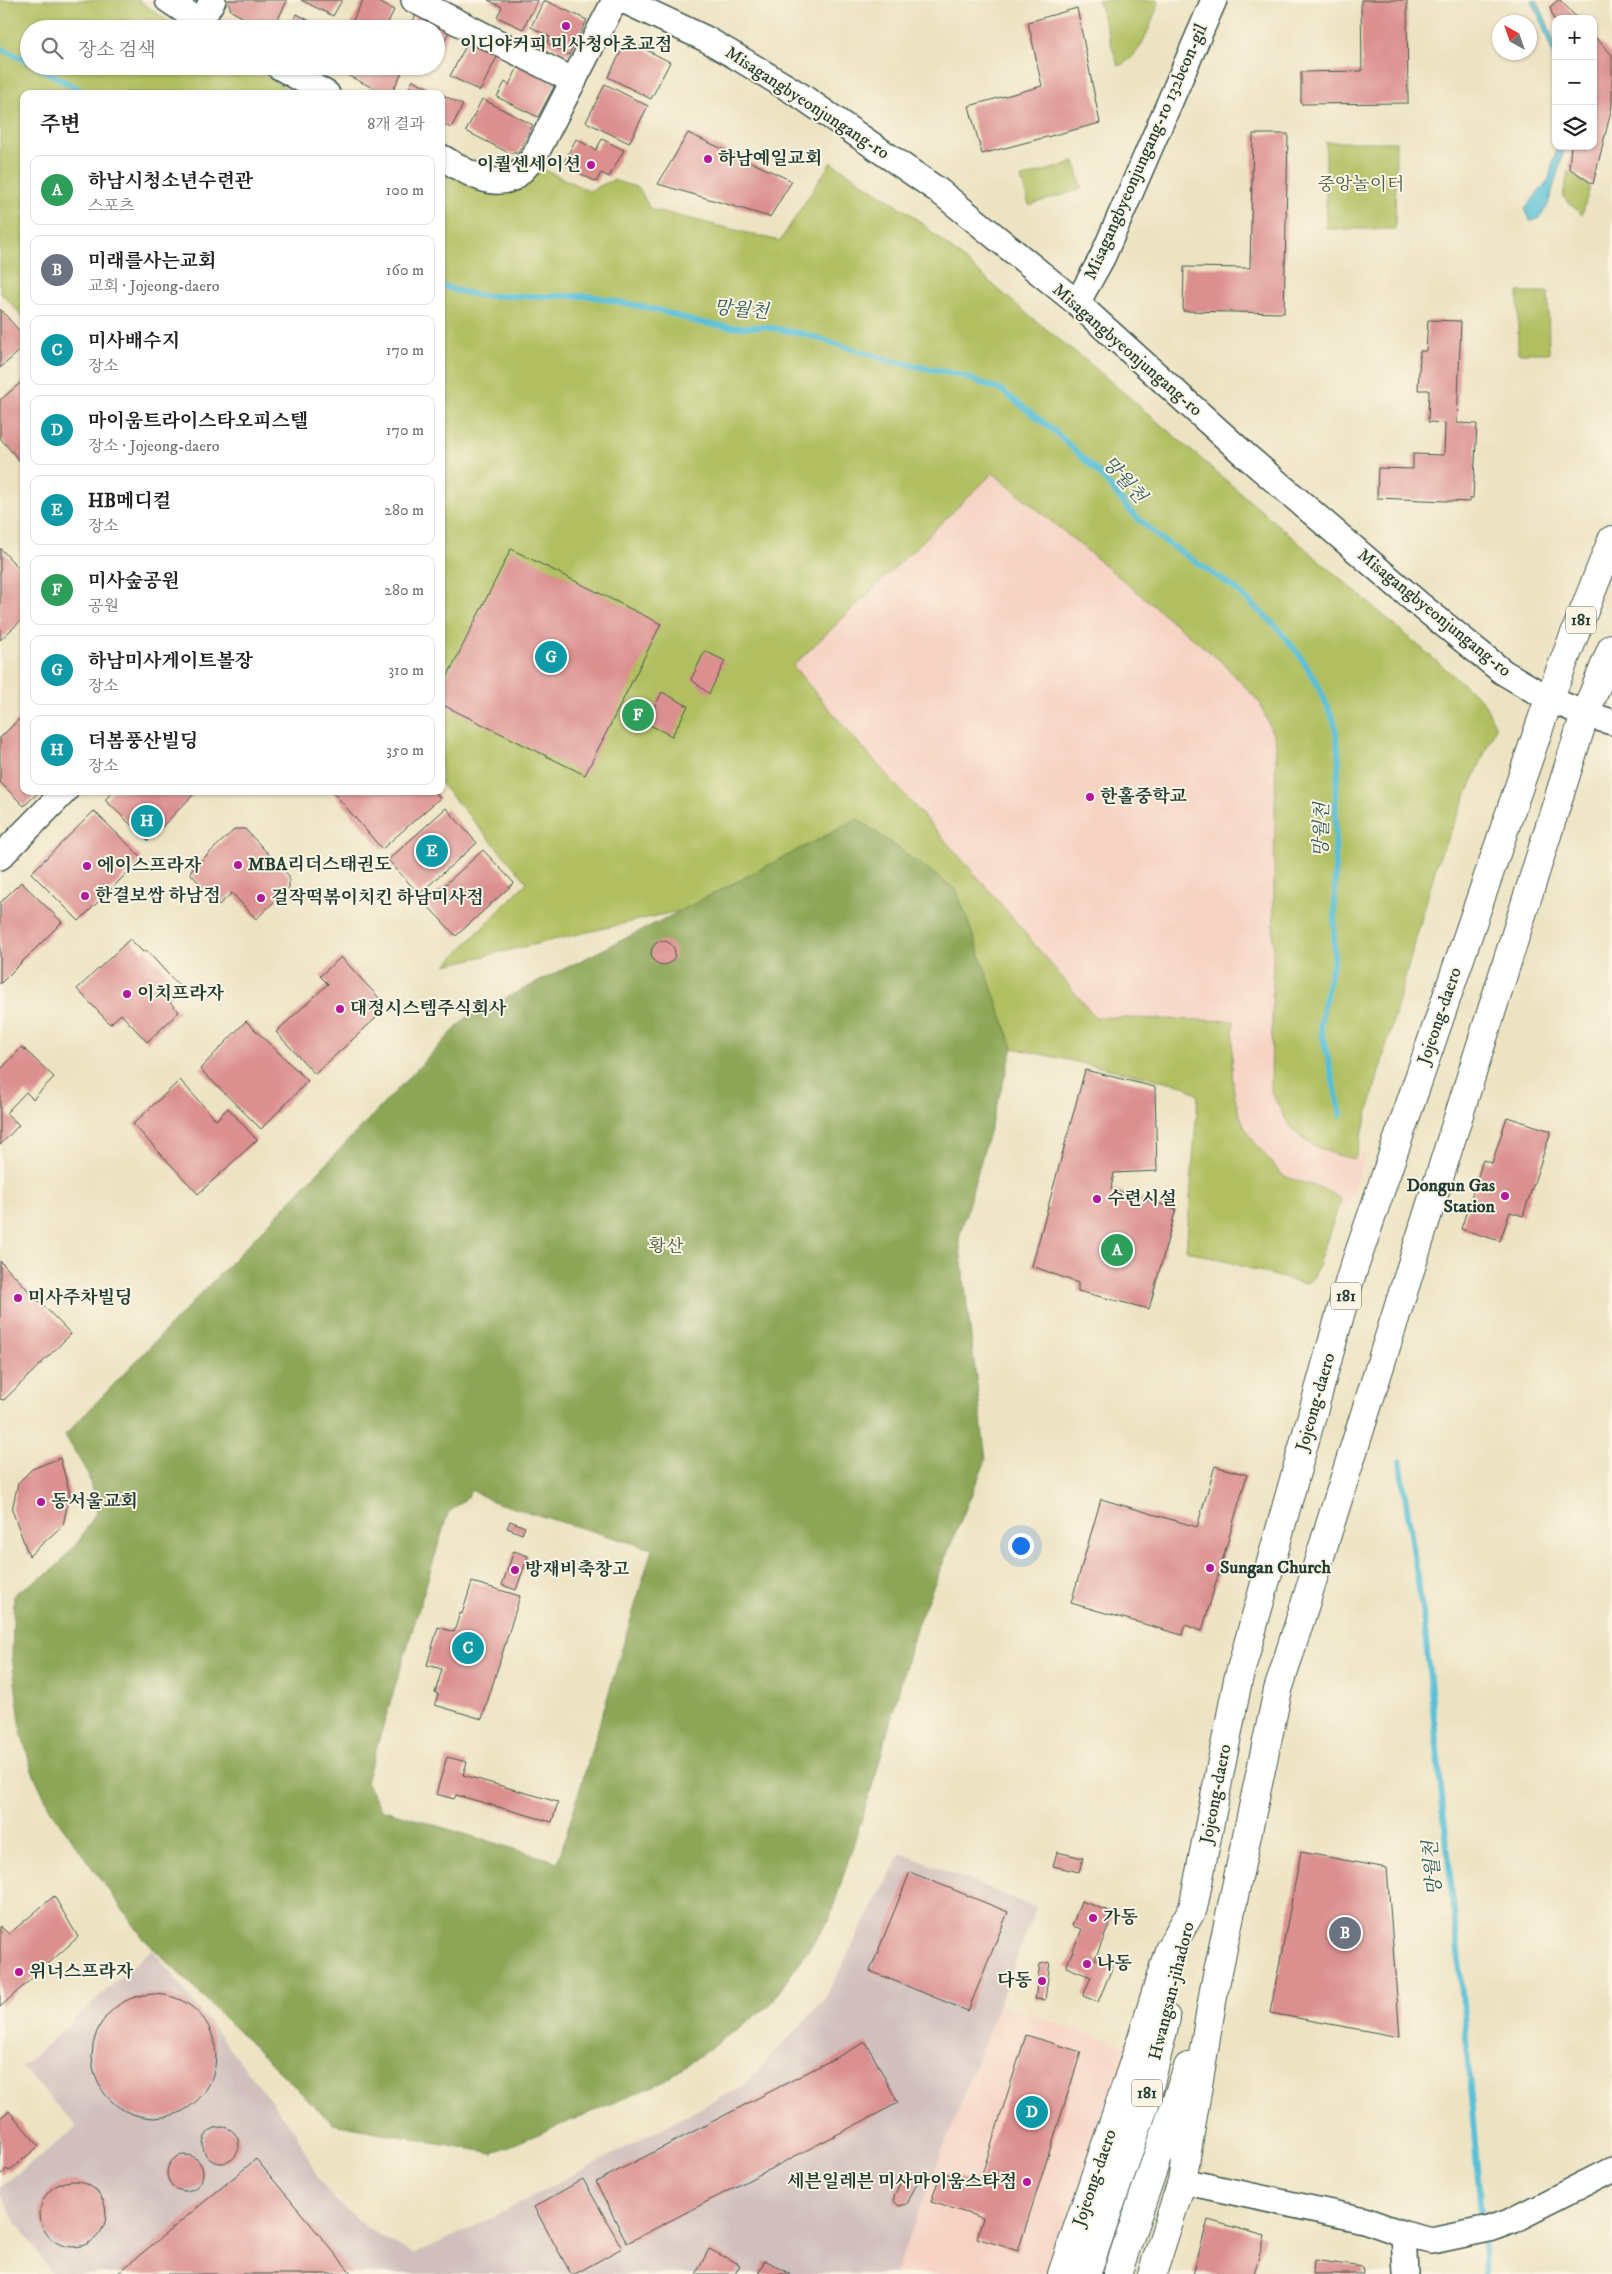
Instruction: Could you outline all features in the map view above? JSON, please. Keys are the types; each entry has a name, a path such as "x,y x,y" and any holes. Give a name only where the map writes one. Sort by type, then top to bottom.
{"main road":[{"name":"Jojeong-daero","path":"1062,2274 1142,2038 1169,1950 1193,1908 1238,1680 1350,1279 1549,699 1612,540"},
{"path":"1152,2274 1182,2181 1214,1990 1278,1690 1585,714 1612,648"},
{"name":"Hwangsan-jihadoro","path":"1086,2274 1145,2104 1193,1908"},
{"name":"Hwangsan-jihadoro","path":"1117,2274 1214,1990"}],"street":[{"path":"168,0 198,20"},
{"path":"207,20 212,0"},
{"path":"414,0 574,81"},
{"path":"445,159 475,176 496,182 515,178 533,158 615,0"},
{"name":"Misagangbyeonjungang-ro","path":"623,0 706,39 831,116 939,191 1077,303 1244,454 1420,605 1503,672 1549,699 1585,714 1612,722"},
{"name":"Misagangbyeonjungang-ro 132beon-gil","path":"1077,303 1102,258 1214,0"},
{"path":"294,75 320,90"},
{"path":"0,857 61,795"},
{"path":"1182,2181 1364,2220 1404,2234 1432,2241 1489,2230 1537,2209 1612,2170"},
{"path":"1404,2234 1406,2274"}],"shaded area":[{"name":"한홀중학교","path":"993,473 1223,663 1260,703 1276,742 1271,1091 1340,1156 1355,1159 1366,1152 1345,1213 1341,1200 1329,1190 1284,1176 1254,1144 1236,1108 1231,1070 1234,1021 1095,1017 990,891 854,738 793,666"},
{"path":"901,1853 1036,1908 895,2274 52,2274 10,2213 0,2193 0,2187 77,2127 22,2067 152,1949 296,2133 318,2178 336,2201 368,2229 414,2254 478,2225 744,2085 824,2000"},
{"path":"997,2004 1161,2058 1097,2270 1107,2274 875,2274"}],"green space":[{"path":"0,0 138,0 167,20 20,20 20,75 262,75 290,90 20,90 20,314 0,292"},
{"path":"1098,0 1158,0 1158,6 1139,49 1126,62 1118,66"},
{"name":"중앙놀이터","path":"1326,142 1396,142 1395,229 1326,229"},
{"path":"831,162 912,215 1026,313 1095,368 1483,701 1496,727 1437,863 1355,1159 1324,1150 1302,1138 1293,1130 1271,1091 1276,742 1260,703 1223,663 993,473 793,666 854,738 990,891 1095,1017 1234,1021 1232,1060 1234,1094 1245,1126 1254,1141 1282,1175 1327,1190 1341,1200 1313,1278 1307,1283 1300,1283 1186,1250 1198,1095 1183,1085 1013,1048 957,891 858,819 682,910 446,965 527,882 445,789 445,172 486,194 514,191 541,168 589,191 613,180 639,188 650,209 780,241"},
{"path":"1075,162 1082,189 1029,205 1021,178"},
{"path":"1568,171 1590,187 1582,215 1563,197"},
{"path":"1518,292 1548,292 1549,353 1518,353"},
{"name":"황산","path":"858,819 957,891 1013,1048 959,1238 986,1460 916,1628 876,1774 829,1920 769,2006 663,2082 493,2153 333,2124 144,1939 51,1811 32,1771 21,1731 12,1656 14,1594 52,1571 79,1541 97,1511 88,1474 65,1435 466,1018","holes":["471,1490 494,1502 652,1549 558,1862 381,1809 366,1782 448,1513 468,1497"]}],"water":[{"path":"1531,0 1537,0 1552,36 1552,53 1538,13"},
{"path":"1556,150 1564,150 1548,205 1539,219 1530,220 1525,209 1549,179"}],"building":[{"path":"228,0 287,1 278,20 248,20 231,11"},
{"path":"301,0 342,0 333,16"},
{"path":"363,0 375,0 394,10 389,20 353,20"},
{"path":"488,0 538,0 523,29 497,17 502,7"},
{"path":"544,0 587,20 569,55 547,43 550,37 531,27"},
{"path":"1361,0 1407,0 1408,103 1301,104 1301,72 1362,71"},
{"path":"1560,0 1574,15 1552,15 1550,7"},
{"path":"1077,8 1100,123 982,154 969,106 1042,86 1028,22"},
{"path":"417,13 431,20 414,20"},
{"path":"297,14 308,20 294,20"},
{"path":"445,27 450,30 445,40"},
{"path":"470,38 499,53 480,91 450,76"},
{"path":"1597,39 1612,55 1612,107 1593,184 1569,168 1571,150 1597,150"},
{"path":"627,40 670,62 651,99 608,77"},
{"path":"519,65 556,83 538,117 497,97 505,82 509,85"},
{"path":"347,75 400,75 393,90 377,90"},
{"path":"413,80 433,90 408,90"},
{"path":"605,84 648,106 629,143 586,122"},
{"path":"445,96 463,105 451,128 445,125"},
{"path":"482,99 533,125 518,153 509,153 466,131"},
{"name":"하남예일교회","path":"688,133 792,181 770,217 658,184"},
{"path":"1253,134 1288,134 1284,313 1183,311 1184,267 1250,268"},
{"path":"576,139 596,150 602,139 624,150 609,177 601,173 596,182 563,164"},
{"path":"0,309 20,332 20,350 0,368"},
{"path":"1428,320 1461,321 1457,423 1477,424 1473,498 1470,498 1470,502 1377,498 1378,468 1413,469 1413,454 1444,455 1445,423 1428,422 1429,390 1418,390 1420,351 1426,351"},
{"path":"20,383 20,461 0,438 0,400"},
{"path":"0,548 20,570 20,622 0,640"},
{"path":"511,549 661,624 585,775 445,706 445,681"},
{"path":"705,651 725,661 709,694 691,679"},
{"path":"662,692 688,706 672,736 646,723"},
{"path":"20,718 20,795 36,795 24,806 0,782 0,738"},
{"path":"109,795 193,795 148,841 105,800"},
{"path":"335,795 437,795 440,798 382,849"},
{"path":"446,808 477,843 419,894 388,860"},
{"name":"에이스프라자","path":"94,811 142,858 79,921 31,873"},
{"path":"235,829 245,829 289,876 289,888 256,919 232,893 219,905 191,874 191,870"},
{"path":"483,850 514,883 456,936 425,903"},
{"path":"21,882 62,922 0,984 0,903"},
{"name":"이치프라자","path":"130,939 143,952 146,950 180,987 167,999 179,1012 147,1042 121,1014 110,1024 77,989"},
{"path":"663,941 672,944 675,953 672,962 663,965 654,962 651,953 654,944"},
{"name":"대정시스템주식회사","path":"341,957 381,1000 376,1018 315,1074 276,1032 328,984 320,976"},
{"path":"246,1021 308,1081 261,1129 200,1069"},
{"path":"22,1047 54,1077 33,1099 26,1092 6,1113 19,1125 0,1145 0,1070"},
{"name":"수련시설","path":"1085,1070 1155,1087 1157,1171 1114,1173 1111,1189 1176,1209 1149,1309 1078,1291 1078,1283 1032,1266"},
{"path":"180,1080 216,1120 228,1108 257,1140 198,1194 133,1124"},
{"path":"1507,1117 1551,1131 1523,1216 1510,1212 1500,1241 1461,1229 1483,1160 1492,1163"},
{"name":"미사주차빌딩","path":"0,1261 71,1334 4,1400 0,1399"},
{"name":"동서울교회","path":"60,1458 70,1494 63,1525 29,1556 12,1510 18,1483 32,1469"},
{"path":"1215,1466 1247,1475 1202,1631 1185,1625 1182,1635 1071,1603 1101,1499 1197,1527"},
{"path":"510,1521 525,1527 522,1534 507,1528"},
{"name":"방재비축창고","path":"514,1551 528,1556 516,1590 502,1585"},
{"path":"472,1582 520,1596 482,1719 435,1705 438,1694 435,1693 442,1669 427,1665 438,1627 454,1632"},
{"path":"447,1757 467,1762 463,1775 558,1802 552,1822 456,1795 454,1799 436,1794"},
{"path":"1057,1852 1083,1858 1079,1872 1053,1866"},
{"path":"1301,1852 1387,1868 1400,2037 1270,2013"},
{"path":"910,1872 1008,1912 968,2011 870,1971"},
{"name":"위너스프라자","path":"54,1896 78,1937 0,2007 0,1926 9,1934"},
{"name":"나동","path":"1081,1901 1114,1913 1095,1959 1113,1966 1098,2002 1083,1996 1091,1977 1066,1967 1082,1929 1072,1926"},
{"name":"다동","path":"1050,1962 1045,2000 1035,1999 1040,1964"},
{"path":"154,1994 178,1999 189,2004 198,2012 206,2021 211,2032 216,2056 211,2080 206,2091 198,2100 189,2108 178,2113 154,2118 130,2113 119,2108 110,2100 102,2091 97,2080 92,2056 97,2032 102,2021 110,2012 119,2004 130,1999"},
{"path":"1026,2035 1081,2052 1018,2251 977,2238 983,2218 931,2202 941,2172 979,2184"},
{"path":"866,2042 898,2103 627,2243 596,2182"},
{"path":"9,2111 39,2146 9,2171 7,2169 0,2175 0,2118"},
{"path":"221,2127 234,2132 239,2145 234,2158 221,2163 208,2158 203,2145 208,2132"},
{"path":"185,2155 198,2160 203,2173 198,2186 185,2191 172,2186 167,2173 172,2160"},
{"path":"256,2159 352,2274 117,2274"},
{"path":"906,2171 920,2177 907,2204 899,2206 894,2201 894,2196"},
{"path":"583,2179 622,2248 575,2274 571,2274 534,2207"},
{"path":"73,2181 86,2184 96,2191 103,2201 106,2214 103,2227 96,2237 86,2244 73,2247 60,2244 50,2237 43,2227 40,2214 43,2201 50,2191 60,2184"},
{"path":"1208,2220 1265,2236 1254,2274 1193,2274"},
{"path":"709,2249 740,2265 735,2274 696,2274"},
{"path":"765,2260 790,2274 758,2274"},
{"path":"1314,2260 1362,2267 1363,2274 1313,2274"}],"waterway":[{"name":"망월천","path":"0,48 20,58"},
{"name":"망월천","path":"52,75 80,90"},
{"name":"망월천","path":"445,287 482,296 590,296 658,310 696,322 731,327 766,327 804,334 891,361 960,375 1001,390 1052,429 1099,473 1131,512 1160,538 1233,587 1276,626 1300,656 1318,685 1335,724 1339,759 1336,789 1334,958 1320,1025 1341,1115"},
{"name":"망월천","path":"1400,1461 1424,1622 1461,1981 1482,2225"},
{"name":"망월천","path":"1483,2235 1486,2274"}],"place":[{"name":"이디야커피 미사청아초교점","path":"566,26"},
{"name":"하남예일교회","path":"708,159"},
{"name":"이퀄센세이션","path":"591,165"},
{"name":"하남미사게이트볼장","path":"551,657"},
{"name":"미사숲공원","path":"638,715"},
{"name":"한홀중학교","path":"1090,797"},
{"name":"더봄풍산빌딩","path":"147,821"},
{"name":"HB메디컬","path":"432,851"},
{"name":"MBA리더스태권도","path":"238,865"},
{"name":"에이스프라자","path":"87,866"},
{"name":"한결보쌈 하남점","path":"85,896"},
{"name":"걸작떡볶이치킨 하남미사점","path":"261,898"},
{"name":"이치프라자","path":"127,994"},
{"name":"대정시스템주식회사","path":"340,1009"},
{"name":"Dongun Gas Station","path":"1505,1196"},
{"name":"수련시설","path":"1097,1199"},
{"name":"하남시청소년수련관","path":"1117,1250"},
{"name":"미사주차빌딩","path":"18,1298"},
{"name":"동서울교회","path":"41,1502"},
{"name":"Sungan Church","path":"1210,1568"},
{"name":"방재비축창고","path":"515,1570"},
{"name":"미사배수지","path":"468,1648"},
{"name":"가동","path":"1093,1918"},
{"name":"미래를사는교회","path":"1345,1933"},
{"name":"나동","path":"1087,1964"},
{"name":"위너스프라자","path":"19,1972"},
{"name":"다동","path":"1042,1981"},
{"name":"마이움트라이스타오피스텔","path":"1032,2112"},
{"name":"세븐일레븐 미사마이움스타점","path":"1027,2182"}]}
